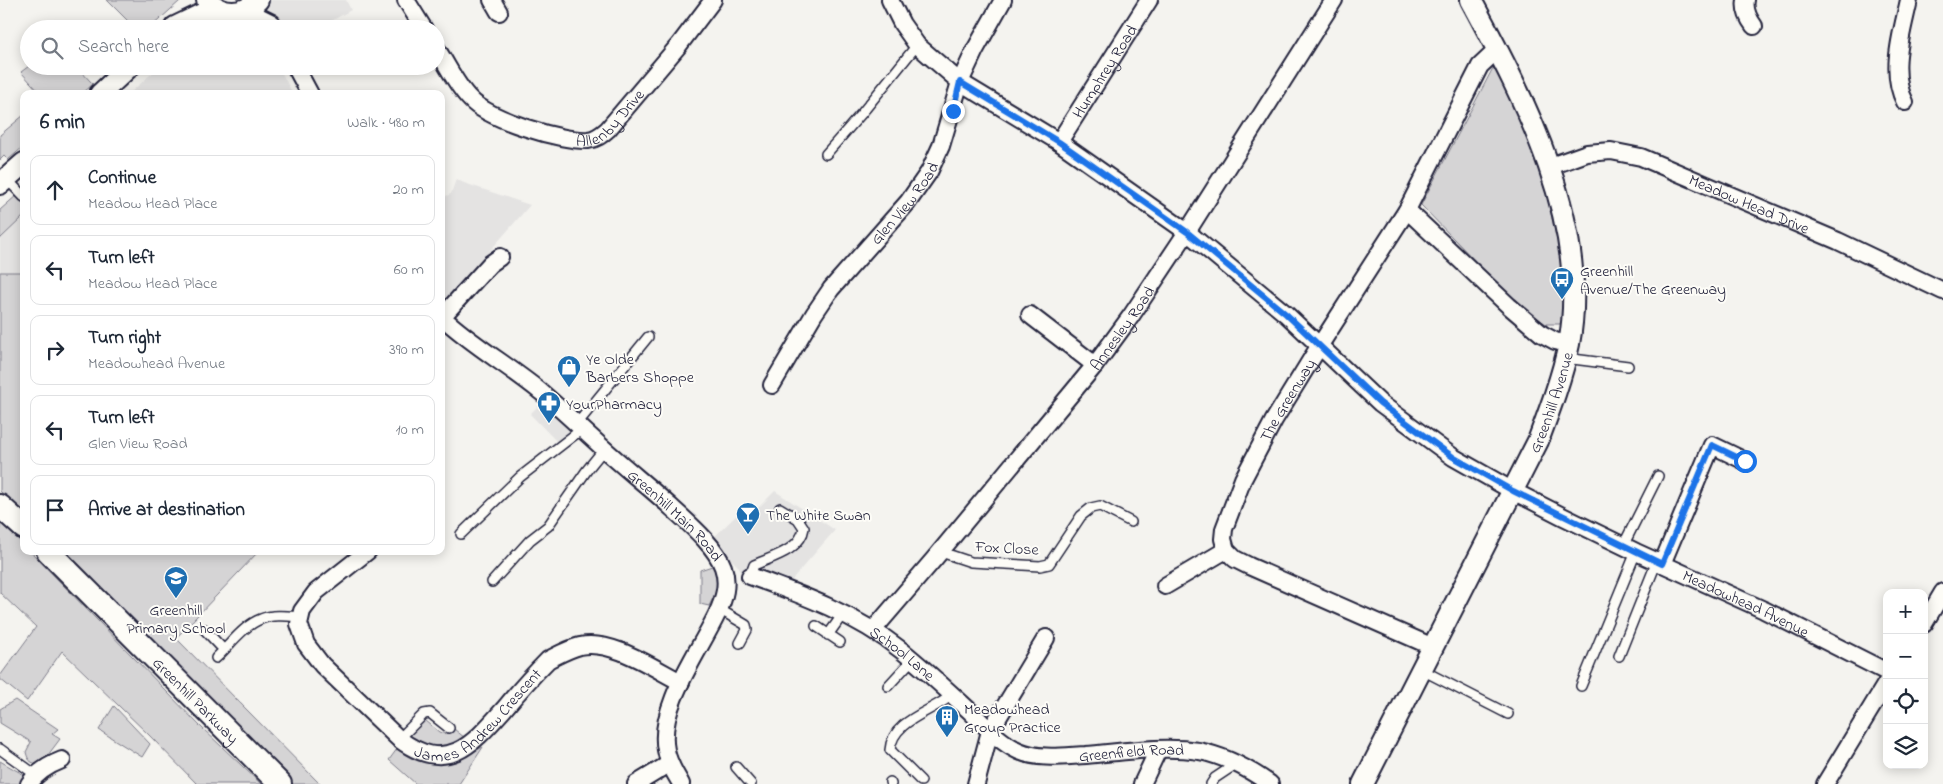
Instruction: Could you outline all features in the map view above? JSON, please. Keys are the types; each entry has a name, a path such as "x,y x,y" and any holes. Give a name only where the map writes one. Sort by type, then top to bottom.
{"main road":[{"path":"0,506 20,524"},
{"name":"Greenhill Parkway","path":"52,555 280,784"}],"street":[{"path":"180,20 196,0"},
{"path":"190,20 221,8 254,5 258,0"},
{"path":"265,0 272,20"},
{"path":"406,0 418,20"},
{"name":"Allenby Drive","path":"445,62 470,100 482,109 499,118 533,129 558,136 588,140 599,137 608,129 679,45 713,0"},
{"name":"Meadowhead Avenue","path":"890,0 902,24 917,45 960,82 1059,142 1187,232 1286,314 1380,403 1453,457 1513,491 1629,549 1764,610 1883,670"},
{"name":"Glen View Road","path":"772,385 814,314 831,290 908,202 928,172 941,146 960,82 974,50 1003,0"},
{"name":"Humphrey Road","path":"1059,142 1149,0"},
{"name":"Annesley Road","path":"874,630 1095,365 1131,316 1187,232 1334,0"},
{"name":"Greenhill Avenue","path":"1363,784 1538,441 1554,398 1567,351 1572,307 1570,248 1562,210 1523,101 1498,49 1471,0"},
{"path":"1746,0 1745,5 1748,17 1754,26"},
{"path":"1905,102 1900,91 1897,69 1909,0"},
{"path":"221,8 258,16 264,20"},
{"name":"The Greenway","path":"1226,550 1223,539 1224,529 1243,479 1274,420 1407,210 1480,66 1498,49"},
{"path":"104,90 120,75"},
{"path":"299,75 305,90"},
{"name":"Meadow Head Drive","path":"1548,167 1587,152 1611,151 1641,157 1838,241 1943,291"},
{"path":"3,181 20,166"},
{"path":"1407,210 1509,306 1542,334 1555,341 1567,351"},
{"path":"445,314 490,264 500,257"},
{"path":"1030,315 1095,365"},
{"name":"Greenhill Main Road","path":"445,320 472,342 541,392 656,493 715,552 723,568 726,587 708,633 680,682 668,710 664,733 665,749 670,764 682,784"},
{"path":"1659,562 1712,445 1745,461"},
{"path":"1165,586 1226,550 1235,559 1249,566 1433,647"},
{"path":"301,617 302,611 316,592 363,555"},
{"name":"School Lane","path":"750,576 843,614 874,630 912,660 990,731"},
{"path":"1928,617 1943,592"},
{"name":"James Andrew Crescent","path":"301,617 299,624 306,644 322,664 399,739 413,749 428,754 443,755 456,752 473,742 548,660 562,652 580,646 601,645 610,648 628,655 680,682"},
{"path":"976,784 990,731 1046,638"},
{"path":"1824,784 1883,688"},
{"name":"Greenfield Road","path":"990,731 1006,744 1019,751 1056,757 1158,750 1199,751 1254,772 1270,784"},
{"path":"1142,784 1158,750"},
{"path":"32,779 50,764 62,760"},
{"path":"636,784 670,764"}],"lane":[{"path":"826,154 917,45"},
{"path":"3,181 20,194"},
{"path":"461,534 520,478 580,427 648,337"},
{"path":"1567,351 1628,366"},
{"path":"492,582 530,540 548,526 604,449"},
{"path":"1581,686 1629,549 1658,476"},
{"name":"Fox Close","path":"941,552 971,562 1040,566 1049,564 1081,516 1091,508 1100,506 1131,522"},
{"path":"750,576 754,566 788,550 798,543 803,536 804,528 798,519 780,508"},
{"path":"1619,656 1659,562"},
{"path":"719,609 746,625 747,630 740,643"},
{"path":"828,635 843,614"},
{"path":"216,658 249,626 261,618 301,617"},
{"path":"816,626 840,642"},
{"path":"204,629 224,650"},
{"path":"888,686 912,660"},
{"path":"1422,670 1508,714"},
{"path":"921,781 890,750 890,743 897,732 916,715 937,707 952,695"},
{"path":"399,739 424,714 430,713 449,728"},
{"path":"0,749 32,779"},
{"path":"1211,784 1215,778 1236,764"},
{"path":"736,767 751,784"}],"shaded area":[{"path":"107,0 180,0 159,20 127,20"},
{"path":"202,0 346,0 351,10 333,20 207,20 209,16"},
{"path":"214,17 237,20 208,20"},
{"path":"1493,68 1502,78 1524,125 1545,187 1561,258 1565,314 1560,324 1546,324 1514,301 1421,205"},
{"path":"24,75 84,75 93,84 86,90 37,90"},
{"path":"150,75 283,75 291,90 133,90"},
{"path":"20,118 20,150 8,160 4,156 0,160 0,135"},
{"path":"456,179 530,205 446,301 445,196 451,194"},
{"path":"20,192 20,475 0,454 0,210"},
{"path":"17,195 20,198 20,220 0,239 0,210"},
{"path":"0,272 20,272 20,510 0,491"},
{"path":"543,401 573,430 559,444 530,414"},
{"path":"775,491 835,530 794,577 789,587 747,578 743,581 739,567 711,540 741,511 748,518"},
{"path":"0,522 20,541 20,555 34,555 201,727 261,784 197,784 62,651 27,701 0,679 0,676 36,627 0,593"},
{"path":"67,555 255,555 176,638 320,784 292,784"},
{"path":"715,565 718,588 709,606 700,604 700,570"},
{"path":"15,700 58,729 52,734 60,739 42,763 33,763 28,758 26,752 31,742 0,723 0,709"},
{"path":"114,706 150,744 142,757 99,730"},
{"path":"425,720 439,732 446,734 454,729 465,738 457,745 428,746 409,736"},
{"path":"483,747 459,784 416,784 389,760 397,749 408,757 419,761 440,763 461,757"},
{"path":"0,761 26,776 23,784 0,784"}],"place":[{"name":"Greenhill Avenue/The Greenway","path":"1562,300"},
{"name":"Ye Olde Barbers Shoppe","path":"569,388"},
{"name":"YourPharmacy","path":"549,424"},
{"name":"The White Swan","path":"748,535"},
{"name":"Greenhill Primary School","path":"176,599"},
{"name":"Meadowhead Group Practice","path":"947,738"}],"route":[{"path":"953,111 960,82 1059,142 1096,166 1187,232 1286,314 1380,403 1453,457 1513,491 1662,564 1712,445 1745,461"}]}
